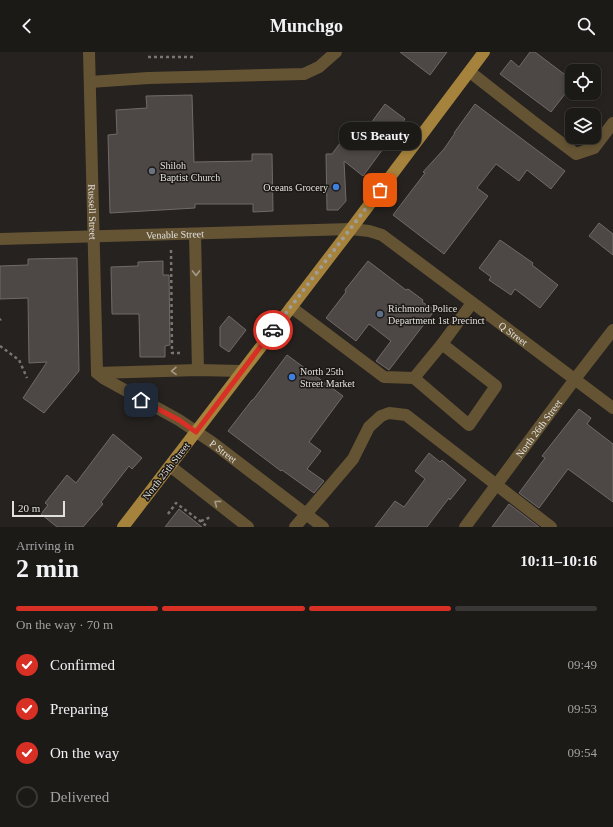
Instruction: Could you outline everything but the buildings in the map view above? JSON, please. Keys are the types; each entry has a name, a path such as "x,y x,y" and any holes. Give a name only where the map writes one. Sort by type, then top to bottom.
{"main road":[{"name":"North 25th Street","path":"123,527 351,230 484,52"}],"street":[{"name":"Russell Street","path":"89,52 97,373"},
{"path":"90,82 148,78 304,74 319,67 336,52"},
{"path":"470,72 576,154 594,148 613,123"},
{"name":"Venable Street","path":"0,239 351,230"},
{"name":"Q Street","path":"351,230 369,231 382,235 613,408"},
{"path":"196,234 198,370"},
{"path":"414,378 442,344 472,302"},
{"path":"291,307 384,377 414,378 469,424 496,386 442,344"},
{"name":"North 26th Street","path":"465,527 613,330"},
{"path":"97,373 198,370 241,372"},
{"name":"P Street","path":"97,373 103,378 179,420 213,443 323,527"},
{"path":"296,527 353,459 369,428 381,416 389,413 406,415 550,527"},
{"path":"170,466 248,527"}],"path":[{"path":"148,57 194,57"},
{"path":"171,250 172,353 175,353"},
{"path":"0,346 19,360 27,378"},
{"path":"168,514 176,504 208,527"}],"way so far":[{"path":"273,330 351,230 380,190"}],"place":[{"name":"Shiloh Baptist Church","path":"152,171"},
{"name":"Oceans Grocery","path":"336,187"},
{"name":"US Beauty","path":"380,190"},
{"name":"Richmond Police Department 1st Precinct","path":"380,314"},
{"name":"North 25th Street Market","path":"292,377"}],"route":[{"path":"141,400 179,420 196,432 273,330"}]}
